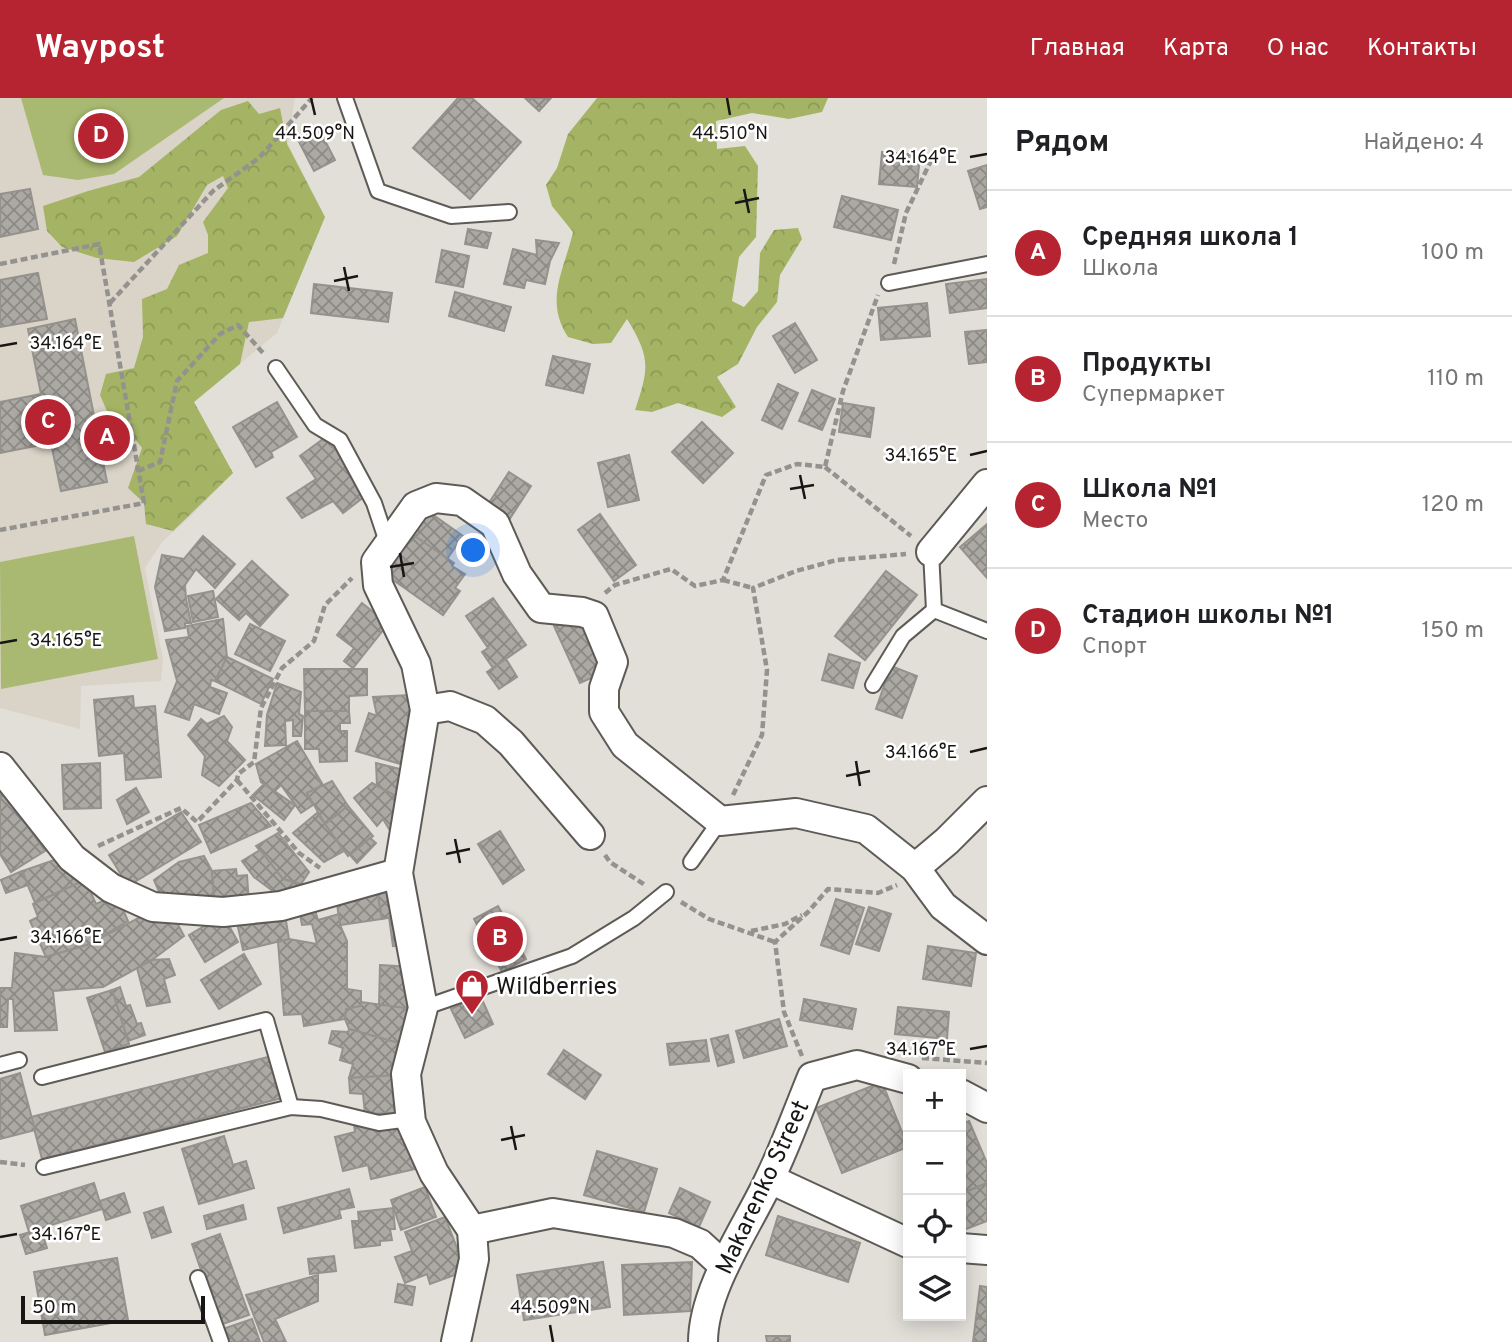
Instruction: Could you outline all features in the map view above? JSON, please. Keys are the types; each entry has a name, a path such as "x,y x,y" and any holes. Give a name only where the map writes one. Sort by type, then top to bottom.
{"street":[{"path":"931,552 987,484"},
{"path":"456,1342 474,1259 472,1230 434,1173 410,1119 406,1074 423,1009 398,873 425,710 416,664 378,585 382,554 416,506 436,498 462,501 495,524 517,573 541,608 582,612 594,616 612,662 604,688 604,712 625,745 720,821 796,813 866,829 918,871 943,906 987,940"},
{"path":"425,710 450,706 485,720 512,743 590,835"},
{"path":"0,767 72,858 111,888 153,907 223,912 282,906 398,873"},
{"path":"918,871 987,800"},
{"name":"Makarenko Street","path":"703,1342 703,1327 724,1266 770,1179 812,1077 856,1065 903,1078"},
{"path":"966,1097 987,1108"},
{"path":"770,1179 903,1241"},
{"path":"472,1230 553,1213 674,1233 700,1244 724,1266"},
{"path":"966,1248 987,1250"}],"lane":[{"path":"345,98 378,191 451,216 509,212"},
{"path":"889,283 987,264"},
{"path":"276,368 315,425 340,440 374,503 382,554"},
{"path":"931,552 934,610"},
{"path":"934,610 987,631"},
{"path":"873,685 903,636 934,610"},
{"path":"691,862 720,821"},
{"path":"423,1009 572,956 634,918 666,892"},
{"path":"42,1077 266,1020 291,1107"},
{"path":"0,1065 19,1060"},
{"path":"44,1167 291,1107 321,1109 379,1124 410,1119"},
{"path":"198,1278 221,1342"}],"path":[{"path":"110,303 213,191 260,158 312,98"},
{"path":"825,467 843,391 878,294 889,283 906,214 935,152"},
{"path":"0,264 99,244 144,503 0,530"},
{"path":"138,471 160,462 177,381 220,334 238,324 276,368"},
{"path":"723,580 766,475 797,464 825,467 931,552"},
{"path":"582,612 615,585 671,569 695,586 723,580 753,588 796,571 837,560 931,552"},
{"path":"299,853 237,780 237,774 254,762 261,708 282,668 314,641 325,606 345,583 382,554"},
{"path":"720,821 762,735 767,670 753,588"},
{"path":"72,858 181,808 197,822 237,780"},
{"path":"590,835 610,862 654,890 666,892 709,919 775,942"},
{"path":"775,942 808,912 828,889 878,893 918,871"},
{"path":"750,932 785,924 808,912"},
{"path":"775,942 784,1012 812,1077"},
{"path":"0,1162 44,1167"}],"shaded area":[{"path":"0,98 295,98 288,144 325,217 277,333 194,402 233,473 163,541 145,568 163,659 161,681 81,686 80,729 0,708"}],"green space":[{"path":"21,98 224,98 114,174 78,180 43,175"},
{"path":"597,98 828,98 822,112 789,119 752,113 716,121 717,149 745,146 758,166 756,237 739,257 732,301 744,307 758,291 760,253 774,230 798,228 802,239 780,275 777,302 757,327 738,364 717,377 736,407 722,417 678,403 652,412 635,410 643,384 645,363 640,344 627,319 611,343 593,344 568,337 561,323 557,310 558,285 573,232 552,206 546,185 557,168 568,134"},
{"path":"248,101 259,114 280,108 287,144 325,217 283,318 249,322 240,364 194,402 233,473 173,531 146,524 144,503 128,488 142,448 129,431 113,425 100,395 106,374 134,368 143,337 142,299 167,289 179,265 208,253 208,235 203,222 228,188 223,176 207,185 177,236 134,262 97,258 62,247 47,231 43,206 139,177 221,110"},
{"path":"134,536 158,659 1,689 0,562"}],"building":[{"path":"458,98 472,98 521,142 470,199 413,148"},
{"path":"525,98 551,98 539,111"},
{"path":"318,127 335,160 314,171 297,138"},
{"path":"882,152 920,155 917,187 879,184"},
{"path":"987,165 987,207 980,209 968,171"},
{"path":"30,189 38,229 0,237 0,194"},
{"path":"842,196 898,210 891,240 834,227"},
{"path":"468,229 491,233 487,248 465,244"},
{"path":"536,240 559,243 550,261 545,284 526,280 524,288 504,284 513,249 537,255"},
{"path":"442,250 469,256 463,287 436,282"},
{"path":"38,273 47,319 0,327 0,280"},
{"path":"987,279 987,308 950,313 946,284"},
{"path":"314,284 392,293 388,322 311,313"},
{"path":"455,292 511,307 504,331 449,316"},
{"path":"927,303 930,336 881,340 878,308"},
{"path":"75,319 107,482 61,491 51,443 0,453 0,402 41,394 28,329"},
{"path":"795,323 817,360 795,373 773,336"},
{"path":"987,330 987,362 969,364 965,332"},
{"path":"553,356 590,364 583,393 546,385"},
{"path":"778,384 798,393 782,429 762,420"},
{"path":"812,390 835,399 822,430 799,421"},
{"path":"277,402 297,437 271,452 273,457 256,467 233,427"},
{"path":"843,403 874,408 870,437 839,432"},
{"path":"702,422 733,453 703,483 672,452"},
{"path":"323,439 338,452 364,497 343,513 333,501 302,518 287,498 316,479 300,456"},
{"path":"629,455 639,500 608,507 598,463"},
{"path":"509,472 531,486 509,520 487,506"},
{"path":"422,507 463,536 447,559 406,530"},
{"path":"600,514 636,565 614,581 578,530"},
{"path":"987,524 987,578 960,547"},
{"path":"406,530 454,563 452,566 465,574 455,588 460,591 443,615 379,570"},
{"path":"203,536 235,564 215,588 196,569 185,585 191,623 185,623 185,628 165,631 155,587 162,555 184,559"},
{"path":"252,561 288,595 260,626 246,613 239,620 216,599"},
{"path":"886,571 917,595 865,660 835,636"},
{"path":"213,591 218,617 193,622 188,596"},
{"path":"493,598 526,645 493,668 482,652 488,648 466,616"},
{"path":"362,603 388,624 353,668 344,661 354,648 337,635"},
{"path":"572,618 591,621 605,672 580,683 554,626"},
{"path":"223,619 227,657 215,681 211,680 210,687 227,693 219,714 194,704 189,720 165,712 177,681 166,640 189,637 187,626"},
{"path":"250,624 285,641 270,671 235,654"},
{"path":"829,654 860,663 853,688 822,680"},
{"path":"227,657 273,679 261,704 215,681"},
{"path":"506,659 517,677 499,689 487,672"},
{"path":"891,666 917,676 902,718 876,709"},
{"path":"304,669 367,669 367,695 349,696 349,711 305,711"},
{"path":"277,683 301,692 301,736 293,736 293,720 285,721 286,745 265,746 267,715"},
{"path":"410,695 414,730 407,766 356,751 369,713 377,716 373,697"},
{"path":"133,696 134,708 155,706 161,777 126,780 124,753 99,756 94,700"},
{"path":"305,711 349,711 350,723 340,723 340,731 347,731 347,761 320,762 319,749 305,749"},
{"path":"224,716 232,727 227,741 245,760 219,786 202,775 205,756 188,735 201,719 207,724"},
{"path":"297,741 323,785 307,793 313,805 301,813 281,785 275,791 261,782 256,764"},
{"path":"100,763 101,808 64,809 62,765"},
{"path":"376,763 408,771 403,800 377,786"},
{"path":"332,781 348,806 325,824 307,793"},
{"path":"372,783 403,800 398,820 389,829 383,819 377,826 354,798"},
{"path":"264,784 295,805 284,820 253,795"},
{"path":"0,787 45,851 11,872 0,854"},
{"path":"136,788 149,812 127,824 117,800"},
{"path":"251,803 271,826 211,853 199,825"},
{"path":"348,806 373,836 348,856 325,824"},
{"path":"181,812 201,842 128,886 109,855"},
{"path":"317,813 344,851 324,862 293,833"},
{"path":"500,831 524,870 503,884 478,844"},
{"path":"278,833 309,872 301,884 283,879 256,846"},
{"path":"370,838 376,843 357,863 350,855"},
{"path":"260,850 283,879 301,884 308,894 282,898 254,877 242,861"},
{"path":"204,856 212,871 215,906 163,901 154,880 179,862"},
{"path":"54,860 85,880 35,903 22,871"},
{"path":"236,869 237,876 247,875 249,903 215,906 212,871"},
{"path":"22,871 28,885 6,893 1,880"},
{"path":"85,880 96,904 117,895 128,921 87,945 46,957 30,921 38,917 33,904"},
{"path":"398,887 403,915 382,919 377,891"},
{"path":"377,891 382,919 340,925 336,897"},
{"path":"836,899 864,908 849,954 821,945"},
{"path":"313,904 318,920 339,914 340,925 347,941 347,989 361,991 361,1006 346,1009 345,1019 304,1026 302,1014 284,1015 278,942 289,939 317,944 312,924 302,925 299,909"},
{"path":"498,906 526,959 502,972 474,919"},
{"path":"869,907 891,914 879,951 856,944"},
{"path":"148,913 174,917 184,936 152,960 103,987 53,991 57,1030 15,1031 13,999 8,999 7,1027 0,1027 0,988 12,988 15,953 46,957 87,945"},
{"path":"223,915 238,942 205,962 189,935"},
{"path":"285,915 289,939 243,950 236,918"},
{"path":"403,915 407,944 393,946 389,917"},
{"path":"928,946 976,953 971,986 923,979"},
{"path":"244,954 261,984 219,1009 201,980"},
{"path":"169,959 175,975 164,979 170,1002 147,1006 137,968 152,960"},
{"path":"380,965 412,967 412,1009 379,1005"},
{"path":"120,987 126,1006 130,1005 137,1024 141,1023 145,1035 128,1041 112,990"},
{"path":"112,990 129,1044 105,1052 87,998"},
{"name":"Wildberries","path":"480,995 493,1024 465,1038 451,1009"},
{"path":"804,999 856,1009 852,1029 800,1020"},
{"path":"361,1002 412,1009 402,1044 349,1029 345,1019 346,1009 361,1006"},
{"path":"898,1007 949,1012 947,1039 895,1034"},
{"path":"779,1019 787,1046 744,1058 736,1031"},
{"path":"349,1029 402,1044 401,1075 349,1078 353,1064 340,1060 343,1048 329,1043 332,1031 348,1032"},
{"path":"728,1035 734,1062 718,1066 711,1039"},
{"path":"706,1040 709,1061 670,1065 667,1044"},
{"path":"564,1050 601,1075 585,1099 548,1074"},
{"path":"272,1056 282,1098 42,1159 31,1117"},
{"path":"20,1073 35,1130 0,1139 0,1079"},
{"path":"401,1075 399,1113 365,1114 363,1094 350,1093 349,1078"},
{"path":"882,1082 903,1134 903,1149 842,1173 816,1108"},
{"path":"969,1121 987,1163 987,1183 966,1192 966,1132 966,1122"},
{"path":"354,1125 380,1128 403,1125 415,1169 371,1179 368,1165 343,1171 335,1137 355,1132"},
{"path":"224,1136 233,1165 246,1161 254,1188 199,1204 182,1149"},
{"path":"597,1151 657,1169 644,1212 584,1195"},
{"path":"94,1183 102,1209 29,1232 21,1206"},
{"path":"987,1183 987,1221 966,1229 966,1195 966,1192"},
{"path":"425,1187 436,1217 401,1230 391,1200"},
{"path":"680,1188 710,1202 699,1227 669,1213"},
{"path":"349,1189 354,1207 339,1210 341,1218 284,1233 278,1208"},
{"path":"124,1193 130,1212 106,1220 100,1201"},
{"path":"243,1205 246,1219 207,1229 204,1216"},
{"path":"163,1207 171,1232 152,1238 144,1213"},
{"path":"393,1208 395,1229 390,1229 392,1240 380,1241 380,1245 355,1248 352,1221 359,1221 358,1212"},
{"path":"778,1216 860,1243 848,1282 766,1255"},
{"path":"445,1217 466,1271 430,1284 427,1274 405,1283 395,1257 412,1251 405,1232"},
{"path":"41,1229 47,1248 26,1254 20,1235"},
{"path":"220,1234 249,1315 220,1325 192,1244"},
{"path":"334,1256 336,1271 310,1274 308,1259"},
{"path":"117,1258 128,1320 45,1335 34,1272"},
{"path":"603,1262 610,1307 524,1320 517,1275"},
{"path":"692,1262 690,1311 624,1315 622,1265"},
{"path":"318,1275 318,1301 275,1319 286,1342 264,1342 246,1295"},
{"path":"398,1284 415,1287 412,1305 395,1302"},
{"path":"980,1286 987,1287 987,1320 976,1318"},
{"path":"976,1318 987,1320 987,1342 973,1342"},
{"path":"252,1319 260,1342 227,1342 223,1329"},
{"path":"766,1336 790,1336 790,1342 767,1342"}],"place":[{"name":"Стадион школы №1","path":"101,136"},
{"name":"Школа №1","path":"48,422"},
{"name":"Средняя школа 1","path":"107,438"},
{"name":"Продукты","path":"500,939"},
{"name":"Wildberries","path":"472,1016"}]}
